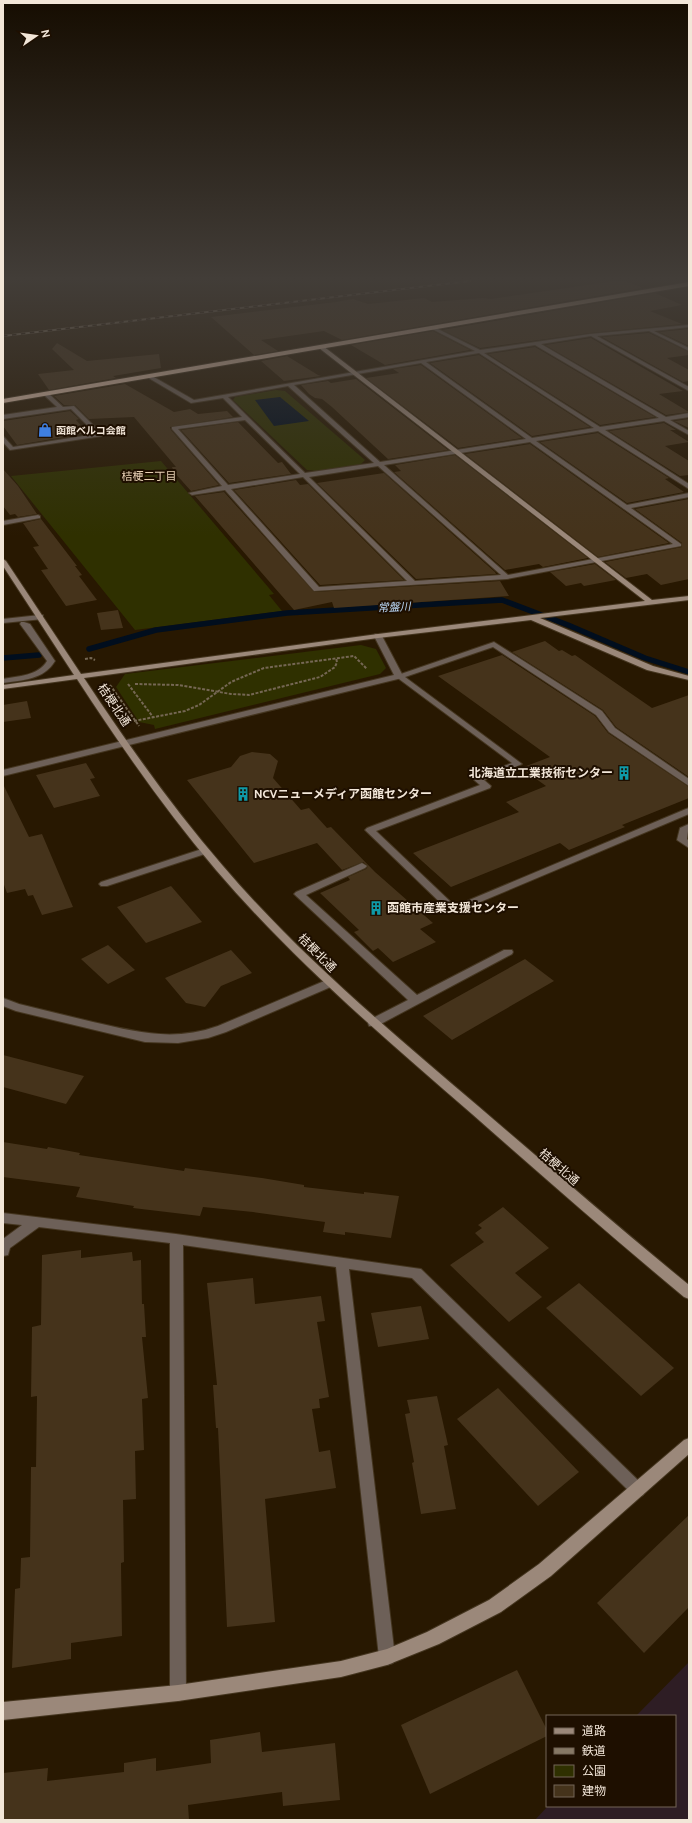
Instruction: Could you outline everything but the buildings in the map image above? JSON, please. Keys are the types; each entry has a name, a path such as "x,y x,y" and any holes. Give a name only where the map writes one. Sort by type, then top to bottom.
{"highway":[{"path":"3,401 212,366"}],"street":[{"path":"346,366 650,602"},
{"path":"150,377 193,402 390,366"},
{"path":"246,418 174,428 317,589 506,577 679,545 428,366"},
{"path":"502,366 689,487"},
{"path":"575,366 689,433"},
{"path":"648,366 689,389"},
{"path":"289,384 506,577"},
{"path":"46,394 61,408"},
{"path":"224,396 412,582"},
{"path":"3,417 72,407 100,435 12,449 3,438"},
{"path":"192,493 689,415"},
{"path":"627,507 689,495"},
{"path":"3,523 38,517"},
{"name":"桔梗北通","path":"3,561 125,744 181,822 263,916 329,983 373,1023 593,1214 689,1293"},
{"path":"3,687 378,636 689,598"},
{"path":"3,621 40,617"},
{"path":"531,617 650,668 689,678"},
{"path":"3,680 35,674 50,664 51,661 27,626 24,624"},
{"path":"378,636 399,676 518,764 477,779 487,786 370,830 454,910 689,811"},
{"path":"3,773 399,676 494,644 599,713 612,730 689,783"},
{"path":"689,827 683,830 682,840 689,845"},
{"path":"104,884 205,851"},
{"path":"362,866 299,894 416,1001"},
{"path":"373,1023 508,952"},
{"path":"3,1002 16,1007 145,1038 178,1039 208,1034 222,1029 329,983"},
{"path":"3,1218 176,1239 416,1273 638,1490"},
{"path":"3,1251 4,1245 37,1222"},
{"path":"176,1239 178,1693"},
{"path":"342,1262 387,1657"},
{"path":"3,1711 178,1693 341,1669 387,1657 433,1638 495,1606 545,1570 689,1445"}],"path":[{"path":"122,684 178,685 219,692 243,695 262,693 320,677 335,667 337,662 336,658 264,668 231,682 219,692 199,705 185,711 134,721"},
{"path":"109,684 116,684"},
{"path":"128,684 156,721"}],"shaded area":[{"path":"689,1662 689,1820 535,1820 547,1807 676,1807 676,1715 637,1715"}],"green space":[{"path":"276,390 285,391 365,460 361,464 317,471 307,470 233,400 235,397"},
{"path":"161,461 274,594 269,595 282,611 135,630 11,476"},
{"path":"361,645 376,649 386,668 380,674 155,729 154,725 139,722 116,687 125,674"}],"water":[{"path":"280,397 309,421 274,426 255,400"}],"waterway":[{"name":"常盤川","path":"89,649 156,630 287,613 502,600 568,625 645,658 689,672"},
{"name":"常盤川","path":"3,658 39,655"}],"place":[{"name":"函館ベルコ会館","path":"45,430"},
{"name":"北海道立工業技術センター","path":"624,773"},
{"name":"NCVニューメディア函館センター","path":"243,794"},
{"name":"函館市産業支援センター","path":"376,908"}],"district":[{"name":"桔梗二丁目","path":"149,476"}]}
